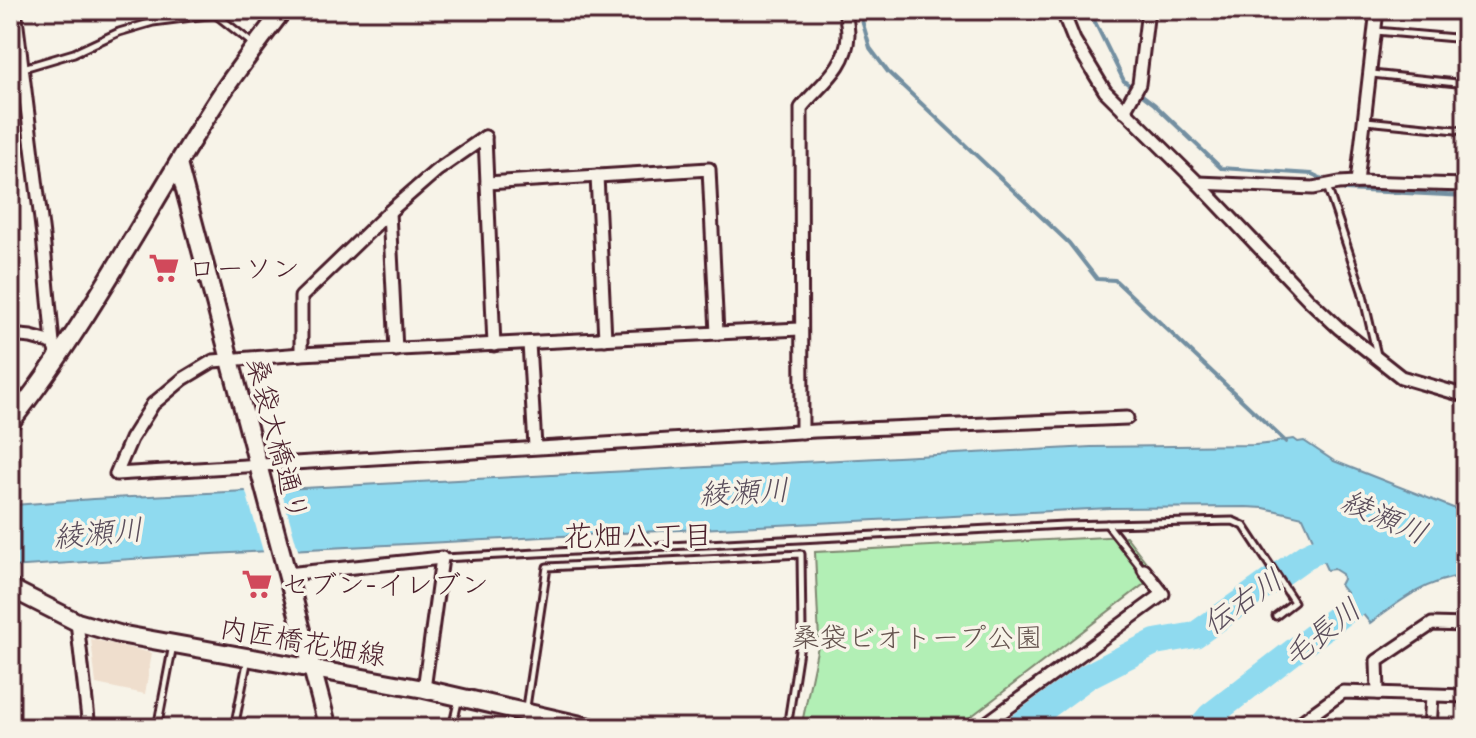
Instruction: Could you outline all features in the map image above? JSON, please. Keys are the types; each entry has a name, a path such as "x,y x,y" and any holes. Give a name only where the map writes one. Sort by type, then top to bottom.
{"street":[{"path":"15,10 16,70 43,236 56,351"},
{"path":"10,423 56,351 87,315 218,98 283,10"},
{"path":"802,432 801,108 838,69 848,35 845,10"},
{"path":"1062,10 1074,40 1105,91 1310,301 1401,377 1465,394"},
{"path":"1124,111 1139,84 1148,10"},
{"path":"1357,182 1377,10"},
{"path":"301,354 301,297 436,171 485,137 494,345"},
{"name":"桑袋大橋通り","path":"178,164 328,728"},
{"path":"487,183 709,169 717,333"},
{"path":"597,176 605,339"},
{"path":"1198,183 1313,188 1357,182 1466,185"},
{"path":"389,212 396,350"},
{"path":"800,329 213,361 183,379 153,404 131,439 116,474 260,469 535,447 802,432 1127,418"},
{"path":"10,335 31,337 56,351"},
{"path":"529,343 535,447"},
{"path":"286,569 442,558 424,689"},
{"path":"980,728 1163,594 1144,570"},
{"name":"内匠橋花畑線","path":"10,588 77,622 119,634 424,689 525,712 559,724 594,728"},
{"path":"77,622 89,728"},
{"path":"1378,693 1377,661 1432,624 1466,625"},
{"path":"1293,728 1343,692 1466,696"},
{"path":"1430,728 1432,696"}],"lane":[{"path":"16,70 74,53 119,32 153,22 215,14 255,45"},
{"path":"1375,31 1466,39"},
{"path":"1370,74 1466,84"},
{"path":"1365,120 1466,131"},
{"path":"1327,186 1362,291 1378,360"},
{"path":"442,558 1107,523 1233,521 1244,526 1294,602 1276,616"},
{"path":"1107,523 1144,570"},
{"path":"525,712 547,567 801,554 802,631 787,728"},
{"path":"157,728 174,644"},
{"path":"234,728 248,657"},
{"path":"452,728 459,697"}],"shaded area":[{"path":"91,639 152,653 145,694 96,684"}],"green space":[{"name":"桑袋ビオトープ公園","path":"1126,536 1156,575 956,728 801,728 819,641 815,552"}],"water":[{"name":"綾瀬川","path":"1294,439 1304,441 1334,461 1466,513 1466,575 1426,586 1370,623 1340,585 1342,574 1334,569 1327,570 1303,517 1246,507 1110,508 10,567 10,505 1091,447 1255,445"}],"pier":[{"path":"280,486 299,553 264,555 245,488"}],"waterway":[{"path":"859,10 870,48 888,72 1069,243 1097,279 1115,280 1286,442"},
{"path":"1089,10 1124,81 1154,104 1221,168 1312,174 1329,182"},
{"path":"1341,188 1466,196"},
{"name":"伝右川","path":"1017,728 1088,676 1155,642 1195,635 1306,556 1349,536"},
{"name":"毛長川","path":"1200,728 1210,716 1355,604 1384,587"}],"place":[{"name":"ローソン","path":"164,268"},
{"name":"セブン-イレブン","path":"257,584"}],"district":[{"name":"花畑八丁目","path":"638,535"}]}
